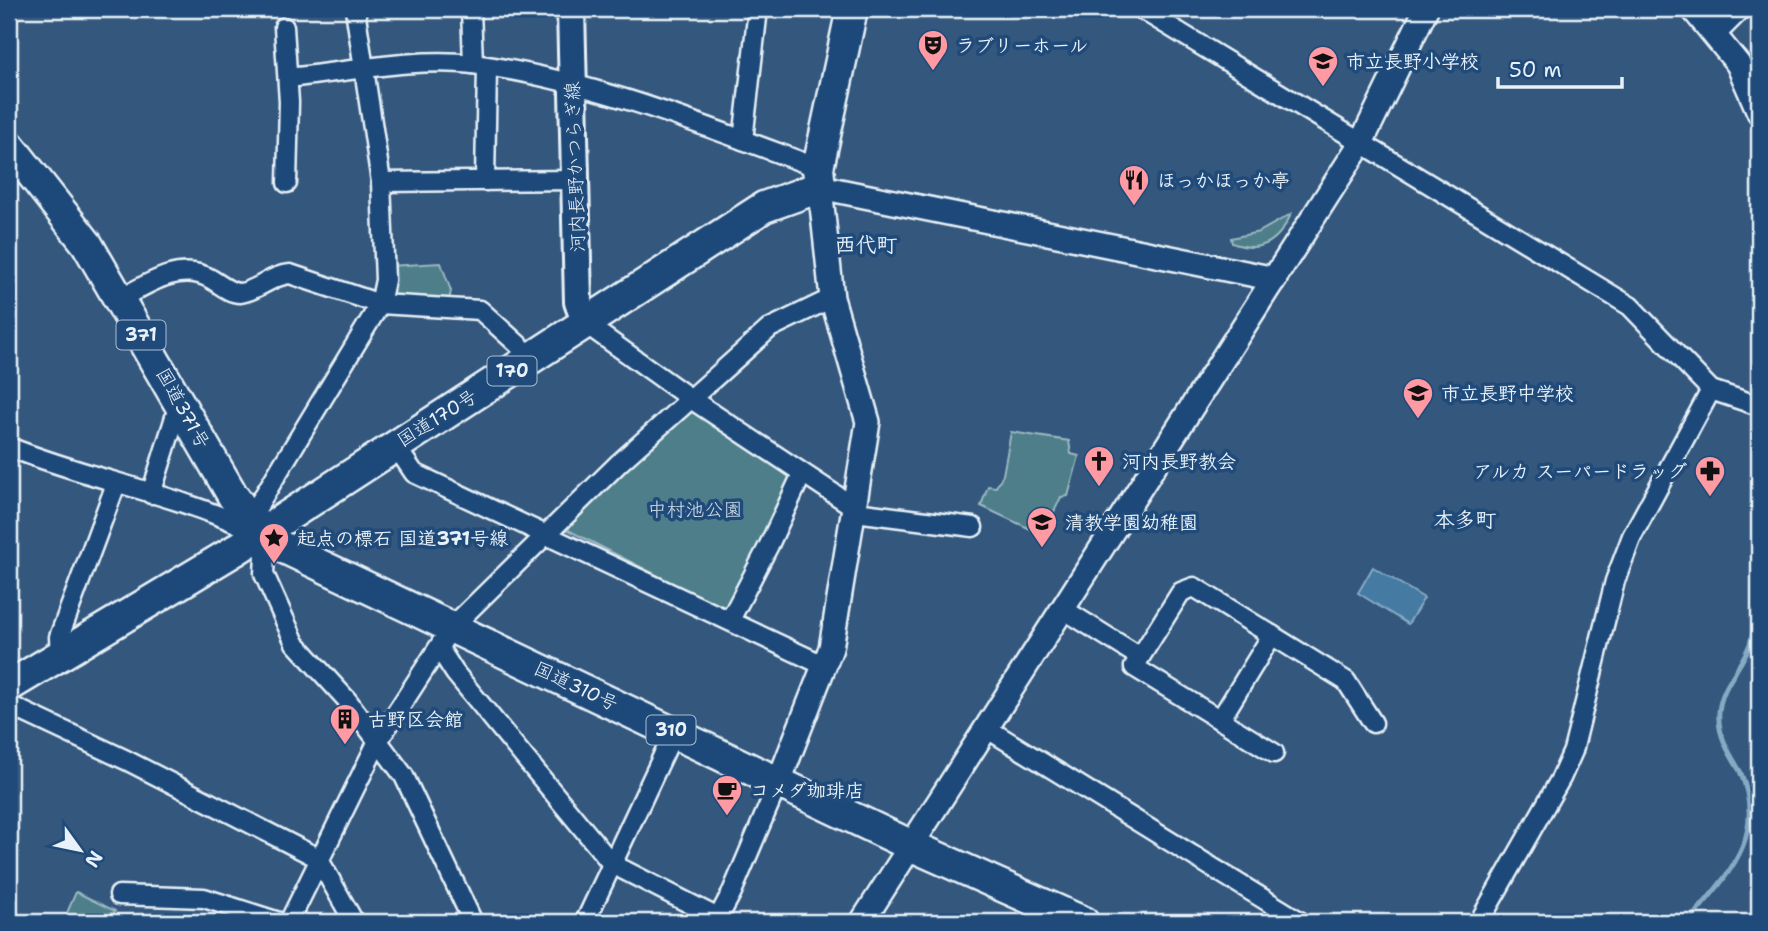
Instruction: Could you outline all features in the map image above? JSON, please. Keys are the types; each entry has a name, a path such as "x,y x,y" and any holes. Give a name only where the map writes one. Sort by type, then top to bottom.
{"highway":[{"path":"819,177 852,9"},
{"name":"国道371号","path":"12,152 87,244 233,496 261,534"},
{"name":"国道170号","path":"9,686 219,568 261,534 394,445 586,324 764,207 819,177"},
{"name":"国道310号","path":"261,534 445,638 674,732 910,845 1083,922"}],"main road":[{"name":"河内長野かつらぎ線","path":"571,9 578,302 586,324"}],"street":[{"path":"355,9 362,70 381,181 385,280 380,304 260,502 256,512 261,534 264,574 295,643 347,700 404,776 473,922"},
{"path":"471,9 480,66 485,181"},
{"path":"743,140 758,9"},
{"path":"1141,9 1324,117 1361,143 1630,306 1712,390 1759,407"},
{"path":"862,922 1361,143 1426,9"},
{"path":"1693,9 1738,64 1759,112"},
{"path":"1714,33 1738,9"},
{"path":"284,27 288,78 287,183"},
{"path":"288,78 434,63 480,66 572,84 743,140 819,177 1275,279"},
{"path":"445,638 462,681 612,864 717,920 779,781 831,648 869,422 832,298 819,177"},
{"path":"381,181 576,180"},
{"path":"120,299 159,278 197,272 234,293 244,292 279,274 290,274 380,304 480,310 533,358"},
{"path":"289,922 318,858 378,741 445,638 619,463 770,328 832,298"},
{"path":"586,324 691,399 863,513 973,527"},
{"path":"1479,922 1573,751 1615,581 1628,547 1712,390"},
{"path":"151,494 180,401"},
{"path":"394,445 414,473 549,534 823,665"},
{"path":"9,447 116,484 224,516 261,534"},
{"path":"730,620 802,474"},
{"path":"60,656 59,637 116,484"},
{"path":"1274,753 1134,667 1181,592 1194,587 1346,681 1373,723"},
{"path":"1063,610 1140,657"},
{"path":"1220,720 1272,635"},
{"path":"9,705 126,760 318,858 354,922"},
{"path":"986,728 1301,922"},
{"path":"585,922 674,732"},
{"path":"119,895 204,898 279,922"}],"green space":[{"path":"1291,214 1281,231 1268,243 1252,247 1232,243 1231,238 1259,232"},
{"path":"441,263 451,291 449,300 389,295 388,266"},
{"name":"中村池公園","path":"692,407 791,477 733,614 568,530 573,522"},
{"path":"1011,432 1069,441 1071,454 1079,456 1068,496 1061,497 1043,535 981,506 988,486 996,487 1003,475"},
{"path":"76,892 115,911 110,922 63,922"}],"water":[{"path":"1373,567 1424,598 1408,624 1358,593"}],"waterway":[{"path":"1688,922 1729,871 1740,853 1746,835 1749,816 1747,794 1740,771 1722,736 1719,712 1727,685 1750,644 1759,597"}],"place":[{"name":"ラブリーホール","path":"933,72"},
{"name":"市立長野小学校","path":"1323,88"},
{"name":"ほっかほっか亭","path":"1134,207"},
{"name":"市立長野中学校","path":"1418,420"},
{"name":"河内長野教会","path":"1099,488"},
{"name":"アルカ スーパードラッグ","path":"1710,498"},
{"name":"清教学園幼稚園","path":"1042,549"},
{"name":"起点の標石 国道371号線","path":"274,565"},
{"name":"古野区会館","path":"345,746"},
{"name":"コメダ珈琲店","path":"727,817"}],"district":[{"name":"西代町","path":"866,245"},
{"name":"本多町","path":"1465,520"}]}
